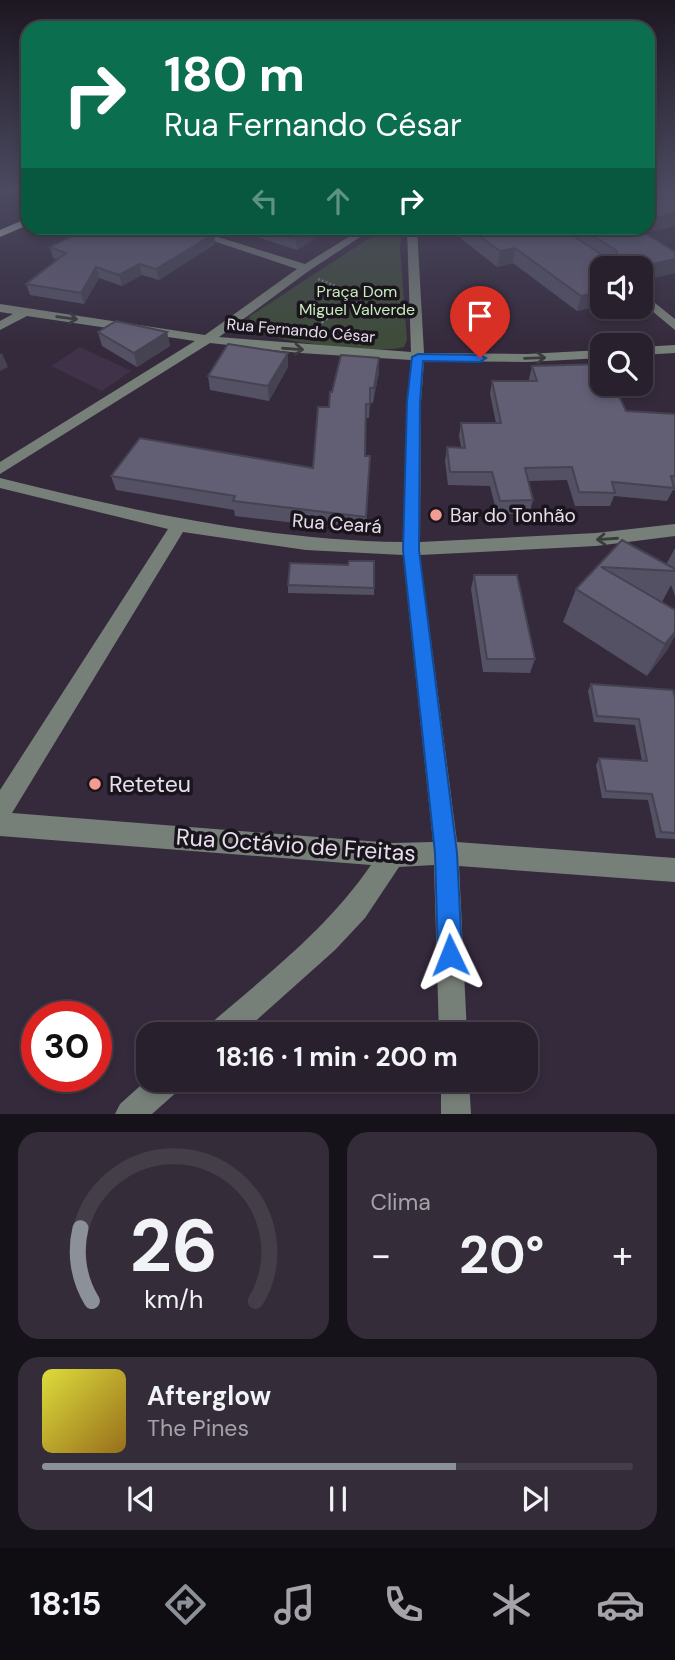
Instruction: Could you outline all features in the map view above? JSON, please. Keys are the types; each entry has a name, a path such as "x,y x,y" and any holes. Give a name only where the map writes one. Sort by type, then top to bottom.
{"street":[{"path":"221,242 304,270"},
{"path":"0,469 208,340 347,242"},
{"path":"413,242 418,357 414,402 411,550 446,853 453,1022"},
{"path":"653,306 675,326"},
{"name":"Rua Fernando César","path":"0,308 283,349 504,359 590,355"},
{"path":"0,326 25,312"},
{"path":"234,321 239,333 250,344"},
{"path":"653,350 675,349"},
{"name":"Rua Ceará","path":"0,483 179,525 275,540 411,550 646,536 675,530"},
{"path":"0,811 179,525"},
{"name":"Rua Octávio de Freitas","path":"0,824 393,855 446,853 675,870"},
{"path":"234,1022 326,941 356,909 393,855"},
{"path":"130,1114 155,1092"},
{"path":"455,1092 456,1114"}],"path":[{"path":"304,270 359,295 415,295"},
{"path":"283,349 359,295"}],"shaded area":[{"path":"80,347 131,371 102,391 51,366"}],"green space":[{"name":"Praça Dom Miguel Valverde","path":"364,242 401,242 407,340 404,347 357,348 279,338 257,331 248,324 250,316"}],"building":[{"path":"60,242 201,242 156,269 139,264 119,275 96,267 81,293 26,284 66,253 50,247"},
{"path":"487,242 583,242 604,256 590,256 590,294 581,296 515,248 500,251"},
{"path":"603,242 659,242 675,252 675,259 653,264 653,256 611,256 617,255 617,251"},
{"path":"116,321 167,332 134,353 98,332"},
{"path":"228,344 288,353 268,386 208,376"},
{"path":"341,355 379,358 374,388 370,388 370,404 366,404 365,456 370,456 366,517 233,501 235,496 111,476 140,438 313,468 318,407 329,407 330,392"},
{"path":"590,364 590,396 619,396 626,411 675,414 675,476 671,476 674,488 612,482 615,493 579,492 572,467 525,468 533,500 500,501 492,472 450,472 447,447 465,448 461,423 501,423 492,381 537,381 532,366"},
{"path":"622,540 675,569 601,567 675,610 675,632 665,644 576,589"},
{"path":"349,561 374,561 374,588 288,585 290,563 348,565"},
{"path":"474,575 517,575 535,659 487,659"},
{"path":"591,684 673,690 675,833 661,832 652,794 606,791 599,758 647,761 639,719 597,716"}],"place":[{"name":"Bar do Tonhão","path":"436,515"},
{"name":"Reteteu","path":"95,784"}],"route":[{"path":"450,955 446,853 411,550 414,402 418,357 480,358"}]}
